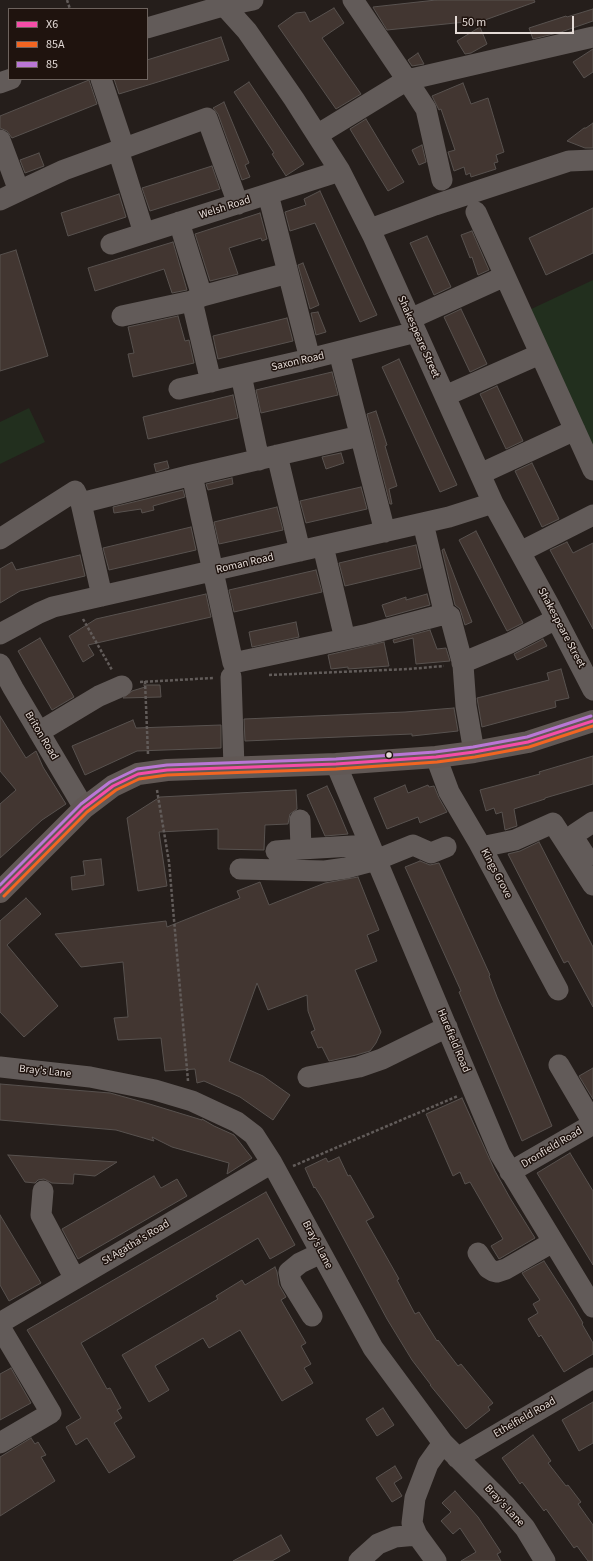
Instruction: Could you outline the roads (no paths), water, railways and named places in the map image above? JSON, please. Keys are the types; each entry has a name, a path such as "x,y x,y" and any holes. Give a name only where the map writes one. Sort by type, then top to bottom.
{"highway":[{"path":"0,892 84,808 118,782 138,774 234,767 336,764 436,757 528,742 593,721"}],"street":[{"path":"148,28 221,3 253,0"},
{"path":"353,0 426,109 442,180"},
{"name":"Shakespeare Street","path":"221,3 247,31 294,99 340,171 370,228 493,503 593,690"},
{"path":"317,135 407,80 593,36"},
{"path":"101,80 144,233"},
{"path":"0,200 64,170 207,118 238,204"},
{"path":"0,140 19,191"},
{"path":"370,228 569,161 593,160"},
{"name":"Welsh Road","path":"111,244 340,171"},
{"path":"268,194 310,359"},
{"path":"476,212 593,470"},
{"path":"179,222 197,298 211,382"},
{"path":"122,316 197,298 288,273"},
{"name":"Saxon Road","path":"179,389 339,352 413,326 505,276"},
{"path":"339,352 385,532"},
{"path":"445,396 540,354"},
{"path":"241,375 300,551"},
{"path":"480,474 575,430"},
{"path":"81,503 192,475 360,436"},
{"path":"192,475 233,663 346,639 441,615 443,612"},
{"path":"0,539 75,491 81,503 102,596"},
{"name":"Roman Road","path":"0,634 38,613 53,607 424,523 493,503"},
{"path":"520,552 593,515"},
{"path":"424,523 443,612 450,616 462,663 466,706 474,752"},
{"path":"323,546 346,639"},
{"path":"462,663 510,643 556,619"},
{"name":"Briton Road","path":"0,664 6,691 39,732 84,808"},
{"path":"231,677 234,767"},
{"path":"39,732 99,696 122,686"},
{"name":"Kings Grove","path":"436,757 449,792 482,847 558,990"},
{"name":"Harefield Road","path":"336,764 474,1089 500,1154 593,1308"},
{"path":"300,820 301,849"},
{"path":"593,822 575,834 575,840 593,867"},
{"path":"482,847 516,840 553,823 593,885"},
{"path":"276,851 301,849 373,853 413,845 431,853 446,847"},
{"path":"240,869 325,871 346,868 373,853"},
{"path":"308,1077 359,1067 382,1059 447,1028"},
{"path":"559,1065 593,1123"},
{"name":"Bray's Lane","path":"0,1067 90,1077 127,1083 180,1097 237,1122 254,1135 275,1168 373,1348 443,1443 505,1505 525,1528 546,1561"},
{"name":"Dronfield Road","path":"510,1172 593,1123"},
{"name":"St Agatha's Road","path":"0,1323 75,1279 275,1168"},
{"path":"43,1191 41,1215 75,1279"},
{"path":"478,1253 488,1268 497,1272 506,1269 553,1242"},
{"path":"312,1316 290,1282 289,1272 300,1263 321,1253"},
{"path":"0,1328 51,1413 0,1443"},
{"name":"Ethelfield Road","path":"457,1458 593,1378"},
{"path":"436,1561 417,1535 412,1523 416,1498 428,1464 443,1443"},
{"path":"359,1561 378,1544 395,1537 417,1535"}]}
